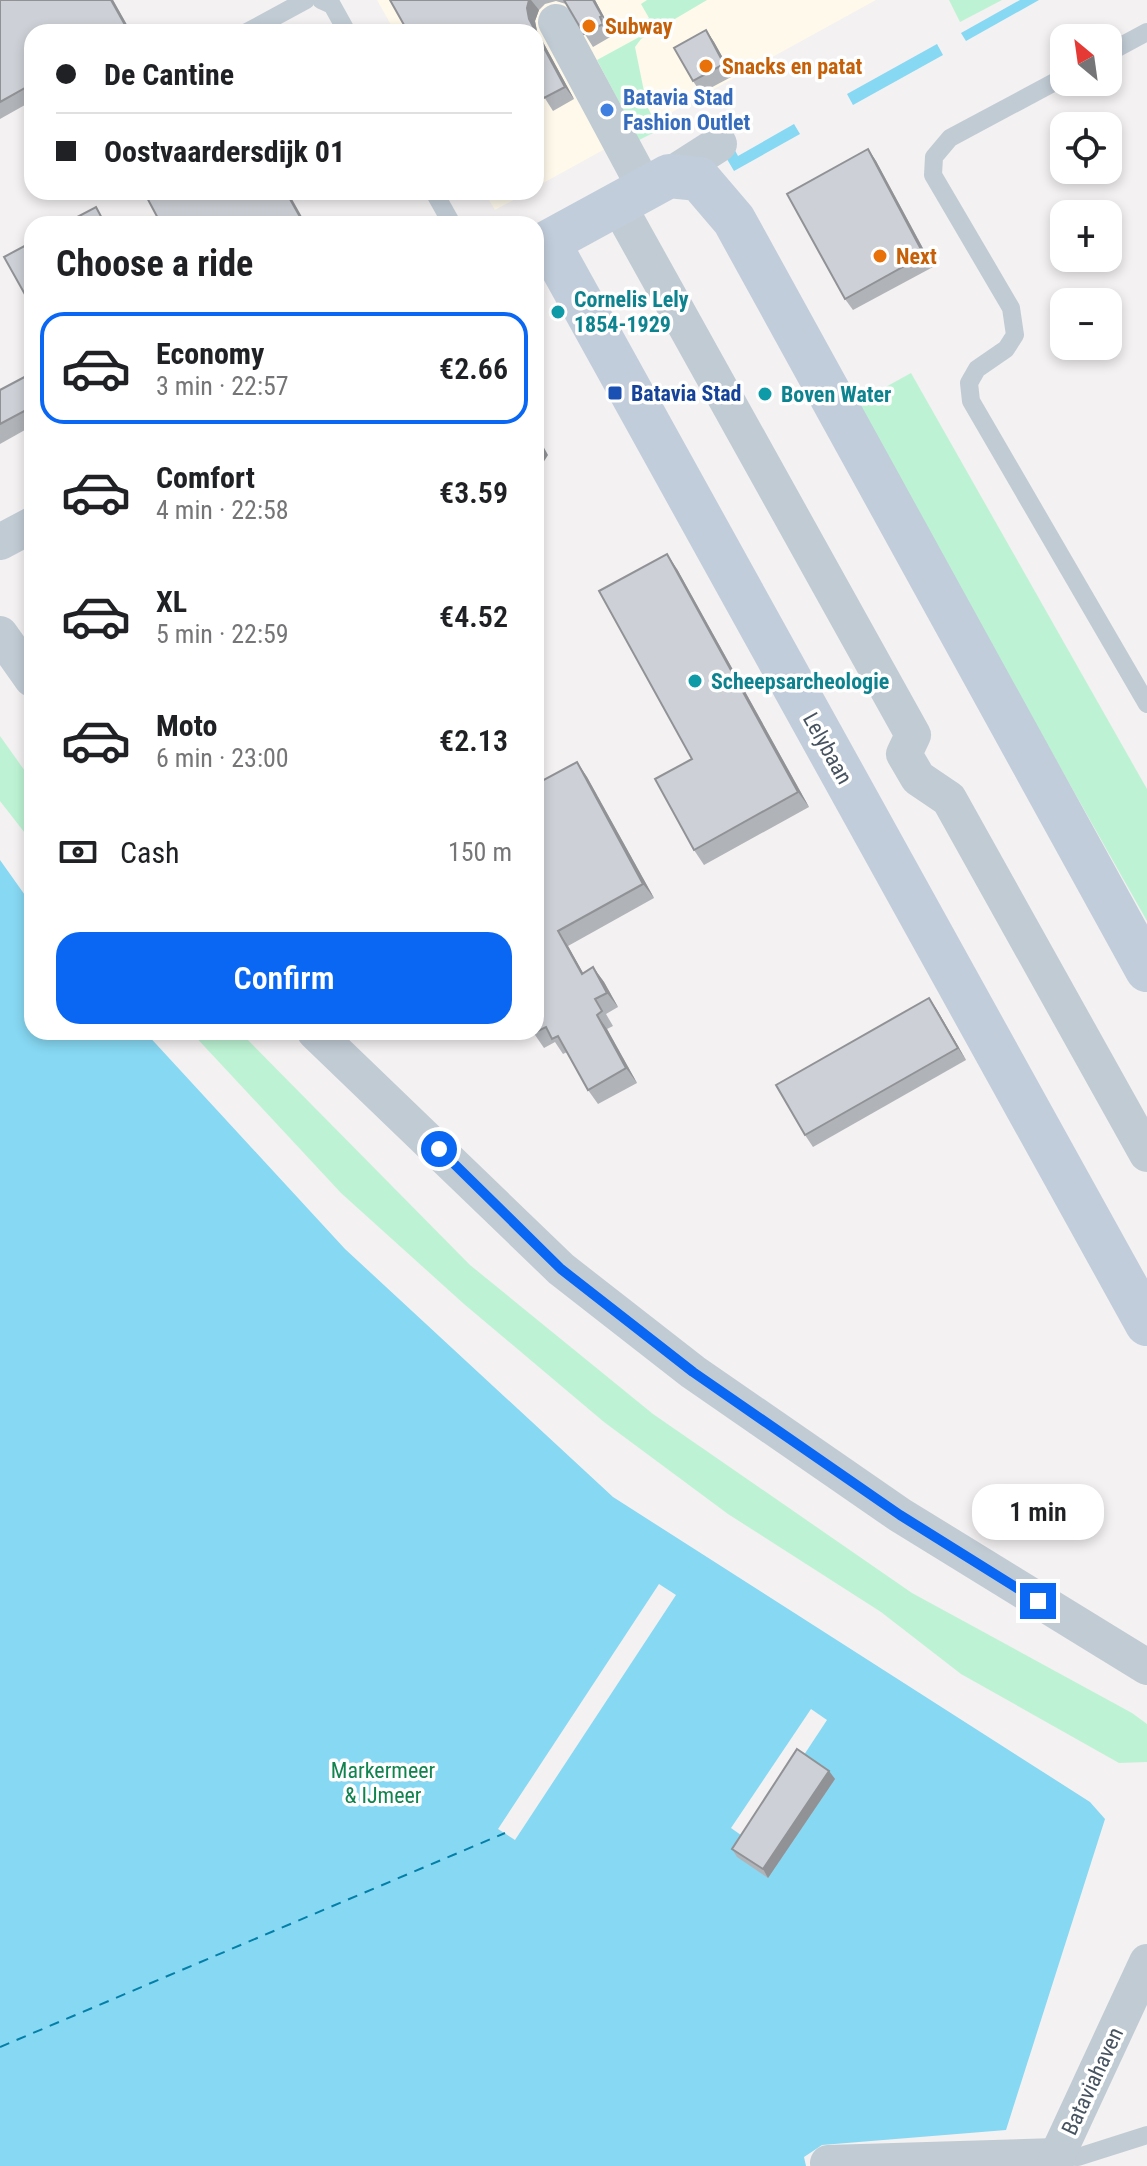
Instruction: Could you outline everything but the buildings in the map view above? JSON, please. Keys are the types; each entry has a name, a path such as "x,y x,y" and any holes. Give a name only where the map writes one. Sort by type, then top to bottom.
{"street":[{"path":"556,22 644,189 913,735 904,754 918,778 949,799 1147,1154"},
{"path":"644,189 719,144"},
{"path":"644,189 699,179 734,220 1147,970"},
{"name":"Lelybaan","path":"544,244 644,189"},
{"name":"Lelybaan","path":"544,249 1147,1324"},
{"path":"0,542 24,529"},
{"path":"0,634 24,668"},
{"path":"323,1040 561,1269 693,1372 900,1515 1147,1667"},
{"name":"Bataviahaven","path":"830,2166 828,2163 1056,2161 1147,1962"}],"lane":[{"path":"262,24 306,0"},
{"path":"321,0 332,5 343,24"},
{"path":"1122,45 1147,32"},
{"path":"1050,84 950,138 934,157 933,175 1011,308 1015,335 1006,349 977,369 969,383 971,401 1147,704"},
{"name":"Bataviahaven","path":"1056,2161 1147,2135"}],"shaded area":[{"name":"Batavia Stad Fashion Outlet","path":"377,0 876,0 544,183 544,24 390,24"},
{"path":"489,200 513,200 495,210"}],"green space":[{"path":"647,0 707,0 641,39 635,47 647,106 659,130 639,140 597,60 641,36 636,25 649,18 641,4"},
{"path":"949,0 1002,0 960,22"},
{"path":"911,373 1147,789 1147,921 855,404"},
{"path":"0,736 24,770 24,832 0,801"},
{"path":"198,1040 248,1040 470,1265 653,1414 912,1593 1147,1724 1147,1762 1119,1763 961,1674 881,1612 728,1514 604,1422 464,1304 341,1193"}],"water":[{"path":"1020,0 1039,0 966,41 961,33"},
{"path":"937,44 943,55 853,105 847,94"},
{"path":"794,124 800,134 734,171 721,149 731,143 738,156"},
{"name":"Markermeer & IJmeer","path":"0,860 24,894 24,1040 152,1040 345,1249 613,1497 1090,1802 1105,1819 1006,2130 822,2145 804,2157 806,2166 0,2166"}],"pier":[{"path":"659,1584 676,1595 515,1840 498,1829"},
{"path":"811,1709 827,1720 748,1840 731,1828"}],"ferry route":[{"path":"0,2047 505,1833"}],"place":[{"name":"Subway","path":"589,26"},
{"name":"Snacks en patat","path":"706,66"},
{"name":"Batavia Stad Fashion Outlet","path":"607,110"},
{"name":"Next","path":"880,256"},
{"name":"Cornelis Lely 1854-1929","path":"558,312"},
{"name":"Batavia Stad","path":"615,393"},
{"name":"Boven Water","path":"765,394"},
{"name":"Scheepsarcheologie","path":"695,681"}],"route":[{"path":"439,1149 561,1269 693,1372 900,1515 1038,1601"}]}
